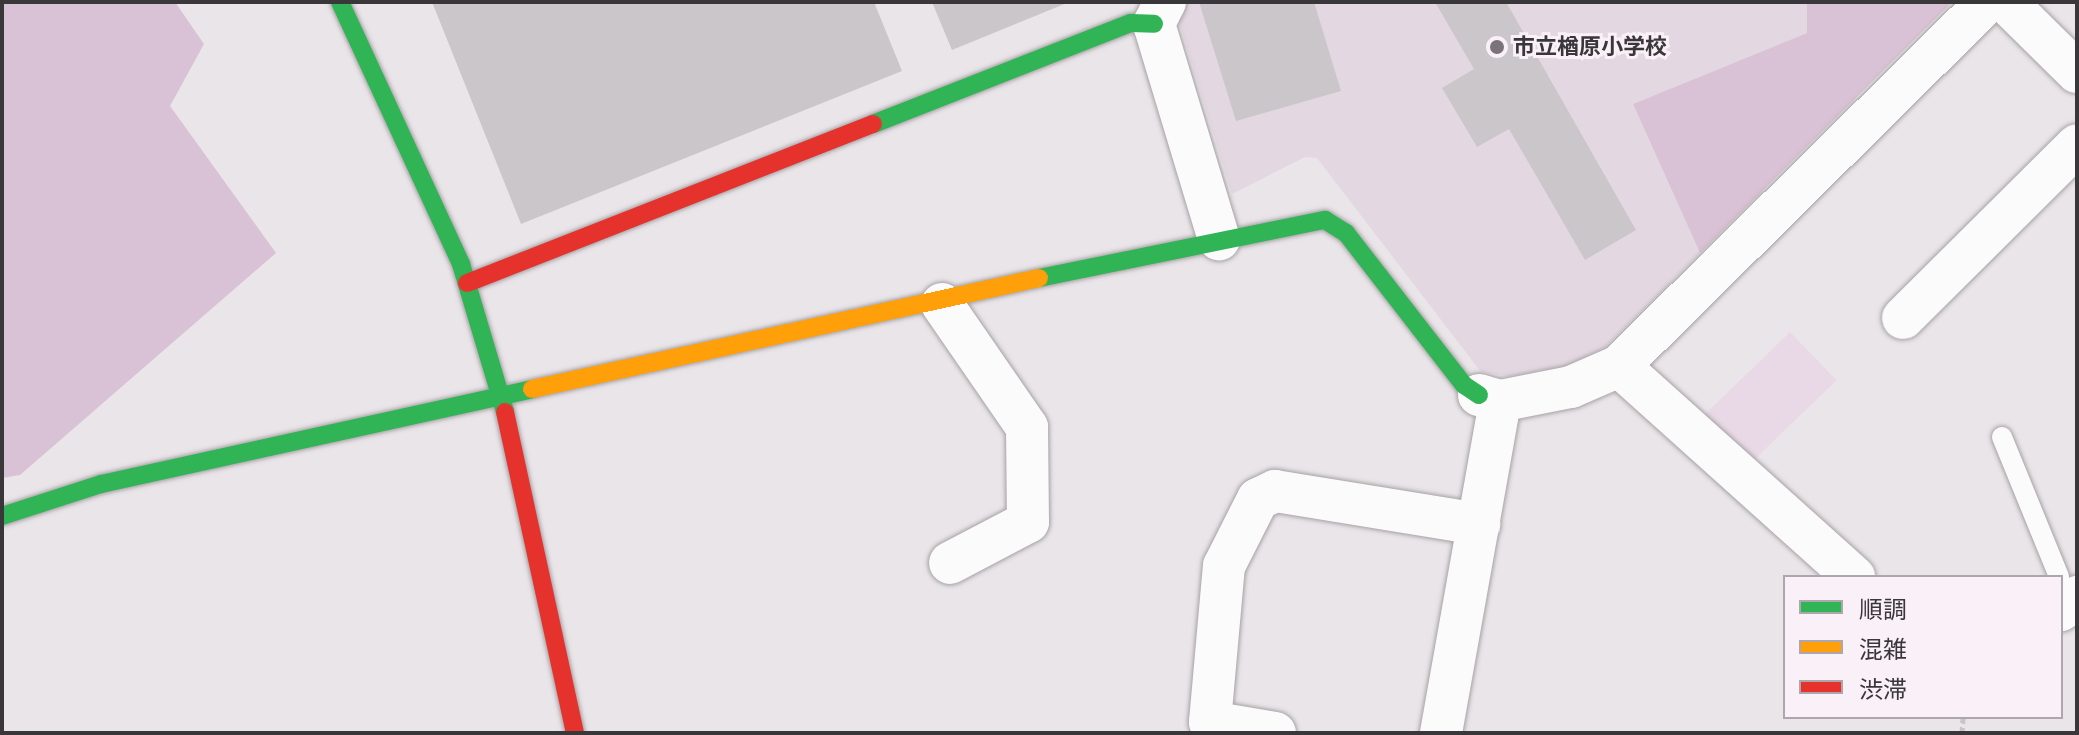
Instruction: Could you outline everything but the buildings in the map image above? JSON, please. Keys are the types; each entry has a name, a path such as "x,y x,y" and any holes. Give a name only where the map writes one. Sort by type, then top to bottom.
{"street":[{"path":"340,2 467,283 503,398 575,733"},
{"path":"2,516 101,484 942,304 1219,239 1325,220 1346,233 1464,385 1490,398 1571,387 1619,366 1987,2"},
{"path":"2006,2 2077,72"},
{"path":"467,283 1160,13 1219,239"},
{"path":"1903,318 1972,273 2077,145"},
{"path":"942,304 1027,427 1028,522 950,563"},
{"path":"1619,366 1852,575"},
{"path":"1441,733 1479,524 1490,398"},
{"path":"1275,733 1210,722 1224,566 1258,499 1275,491 1479,524"}],"lane":[{"path":"2002,437 2061,575"}],"shaded area":[{"path":"2,2 175,2 204,44 170,106 276,253 20,475 2,478"},
{"path":"1173,2 1807,2 1807,33 1633,104 1700,253 1604,348 1567,366 1510,376 1481,372 1317,158 1305,157 1232,194"},
{"path":"1807,2 1952,2 1700,253 1633,104 1807,33"},
{"path":"1790,332 1837,380 1747,466 1701,418"}],"traffic: fast":[{"path":"340,2 461,264 505,412"},
{"path":"873,124 1131,23 1154,24"},
{"path":"1039,278 1325,220 1346,233 1464,385 1479,395"},
{"path":"2,516 101,484 532,389"}],"traffic: slow":[{"path":"532,389 1039,278"}],"traffic: jam":[{"path":"467,283 873,124"},
{"path":"505,412 575,733"}],"place":[{"name":"市立楢原小学校","path":"1497,47"}]}
